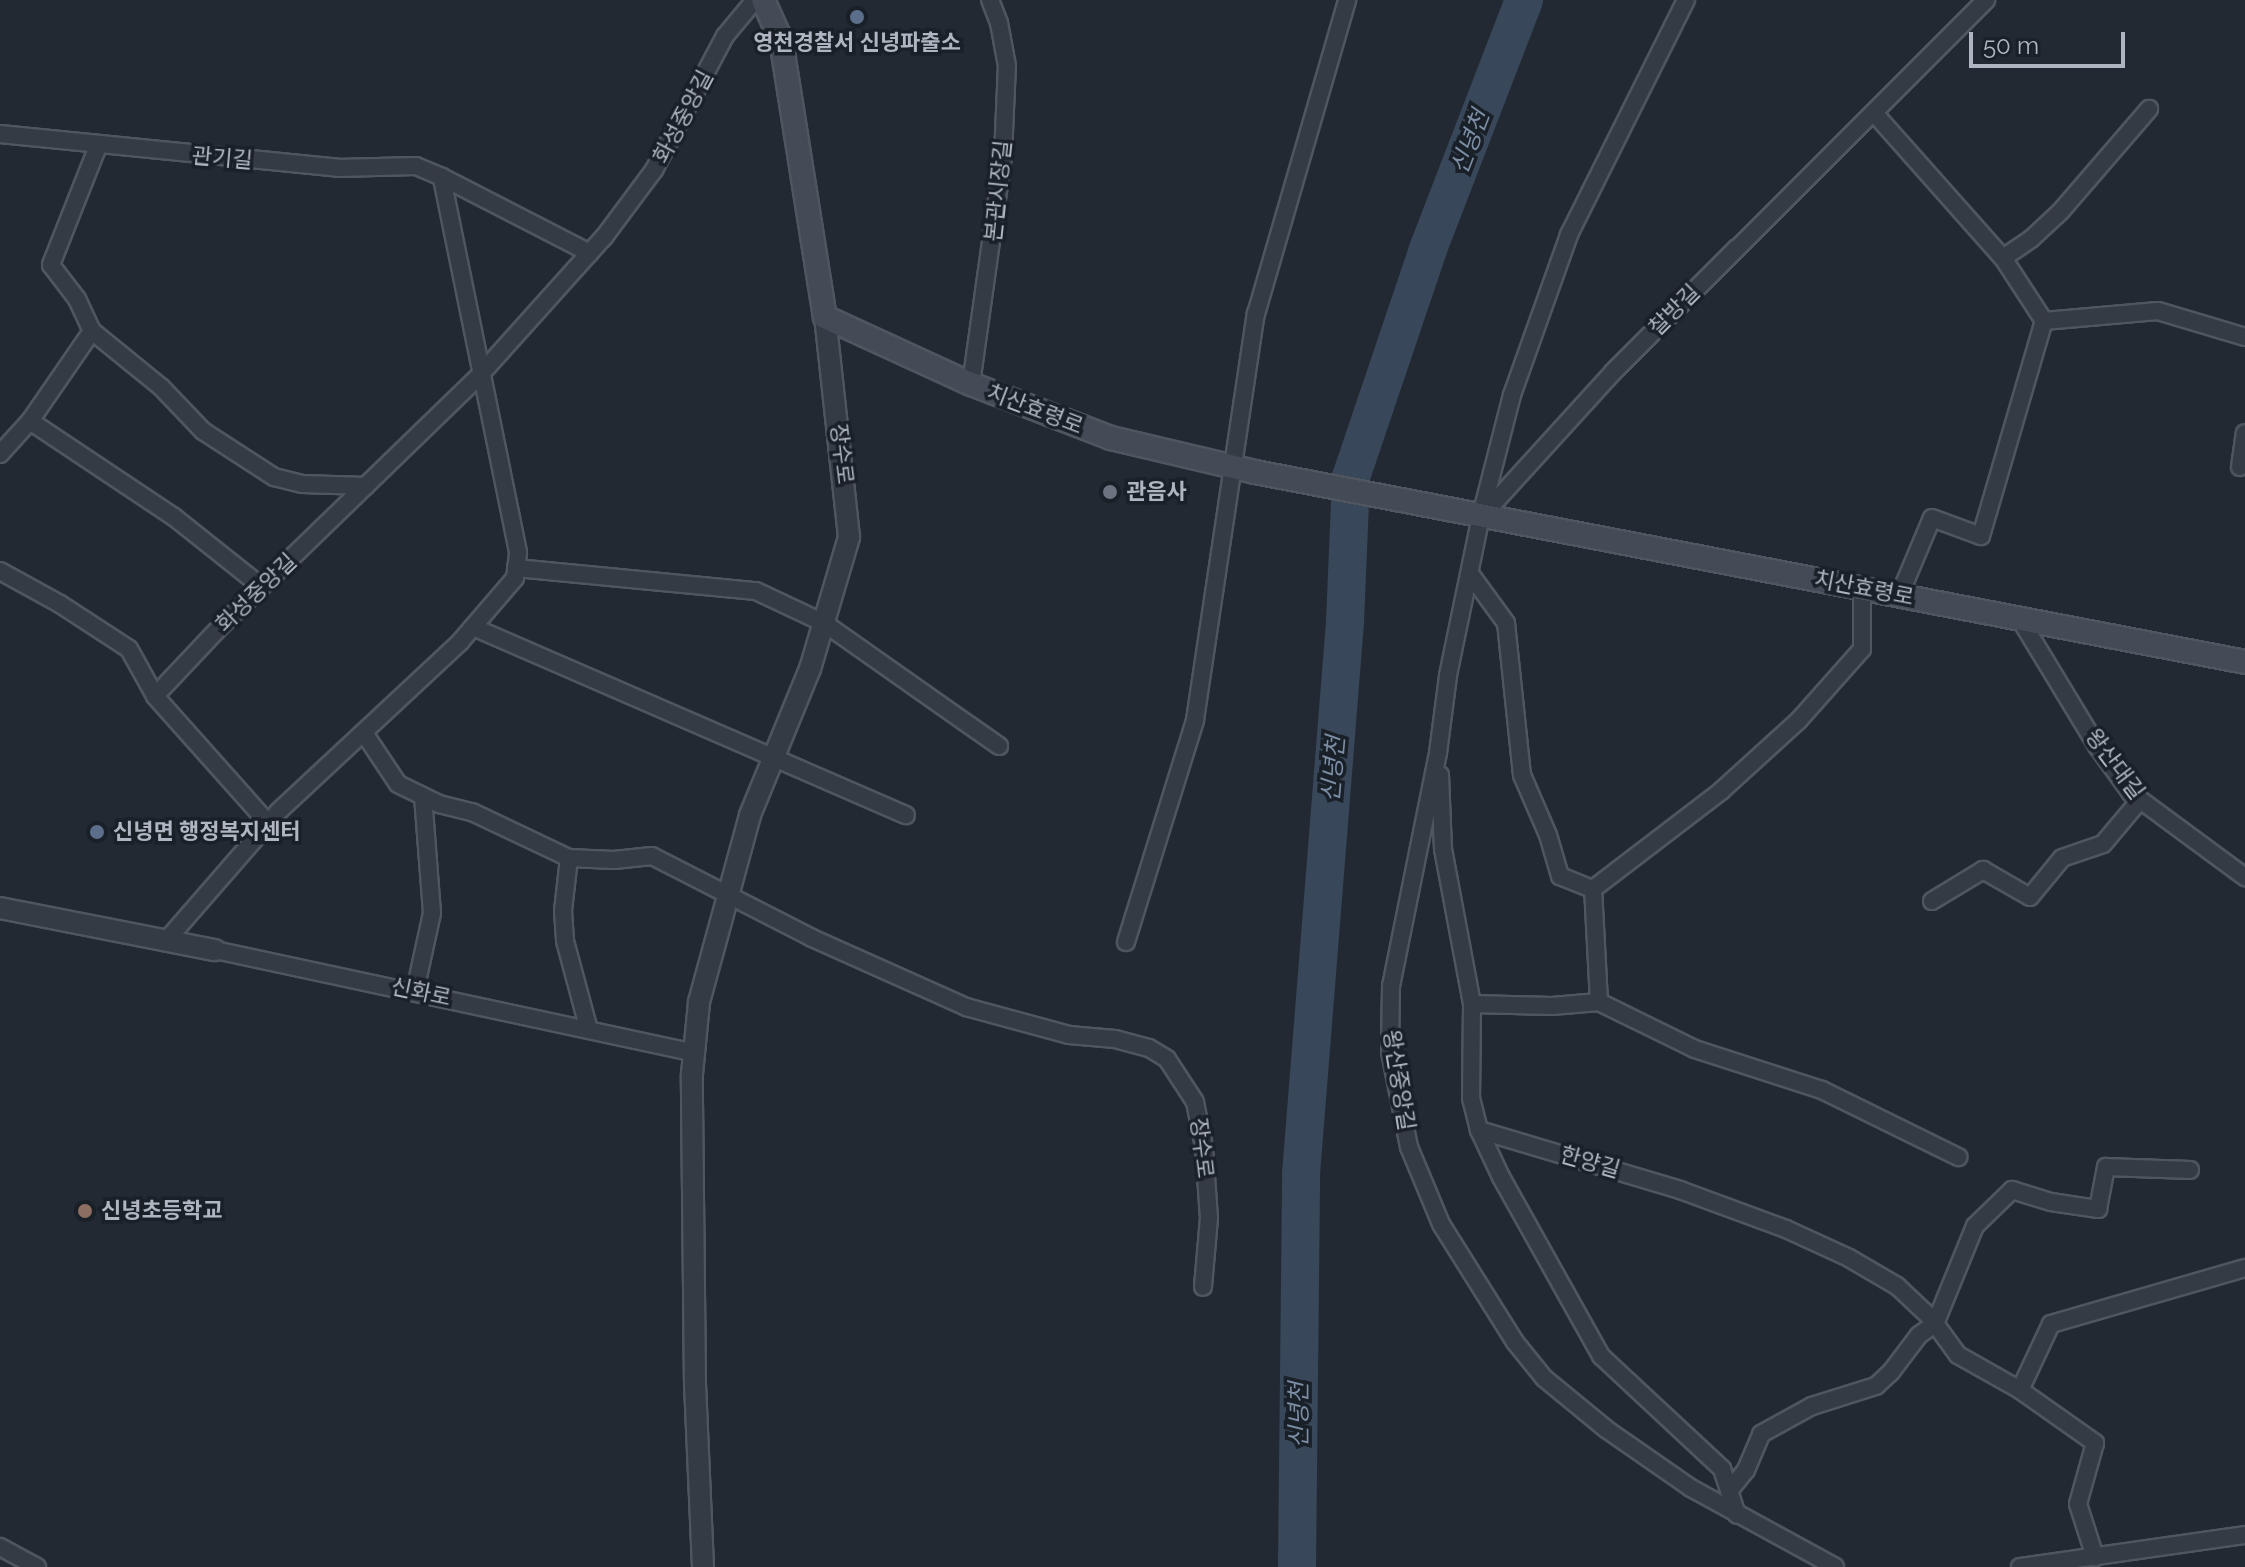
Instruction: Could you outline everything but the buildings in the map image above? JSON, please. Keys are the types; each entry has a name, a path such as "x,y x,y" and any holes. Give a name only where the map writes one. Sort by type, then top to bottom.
{"main road":[{"name":"장수로","path":"763,0 781,40 825,317"},
{"name":"치산효령로","path":"825,317 971,384 1111,438 1245,469 1481,516 2245,662"}],"street":[{"name":"화성중앙길","path":"155,696 480,375 590,253 654,170 725,36 755,0"},
{"name":"본관시장길","path":"971,384 1003,156 1007,66 999,23 990,0"},
{"path":"1126,942 1195,720 1245,469 1256,314 1347,0"},
{"name":"왕산중앙길","path":"1686,0 1569,235 1512,395 1481,516 1448,676 1438,753 1389,1012 1390,1052 1409,1147 1441,1224 1515,1342 1544,1378 1606,1429 1737,1515 1835,1567"},
{"name":"찰방길","path":"1481,516 1613,372 1986,0"},
{"path":"2003,258 2031,239 2061,211 2149,109"},
{"path":"1875,114 2003,258 2044,321 1981,536 1932,518 1900,594"},
{"name":"관기길","path":"0,134 338,168 416,166 590,253"},
{"path":"98,146 51,265 77,299 92,331 161,387 203,431 274,477 302,484 366,486"},
{"path":"166,941 268,823 473,627 515,578 518,552 504,474 480,375 442,177"},
{"path":"2044,321 2158,311 2245,337"},
{"name":"장수로","path":"703,1567 695,1385 694,1053 699,1002 750,815 810,669 849,537 825,317"},
{"path":"0,454 30,421 92,331"},
{"path":"30,421 174,517 262,587"},
{"path":"2240,467 2245,433"},
{"path":"516,568 756,591 824,623 999,746"},
{"path":"0,571 60,604 129,649 155,696 268,823"},
{"path":"1471,575 1506,623 1522,775 1548,835 1560,876 1593,889"},
{"path":"1593,889 1721,791 1820,697 1862,649 1862,587"},
{"name":"왕산대길","path":"2020,619 2097,746 2140,800 2245,877"},
{"path":"473,627 773,760 829,780 906,815"},
{"name":"장수로","path":"364,733 398,784 472,812 569,858 614,860 652,856 812,938 966,1007 1069,1035 1115,1039 1149,1048 1167,1059 1195,1102 1204,1147 1209,1218 1203,1287"},
{"path":"1438,753 1443,849 1472,1004 1471,1098 1479,1130 1501,1177 1601,1356 1722,1469 1737,1515"},
{"path":"415,991 432,913 423,796"},
{"path":"1932,901 1983,870 2030,897 2062,858 2103,844 2140,800"},
{"path":"569,858 563,911 565,941 589,1030"},
{"path":"1593,889 1599,1002"},
{"path":"0,908 215,950"},
{"name":"신화로","path":"215,950 694,1053"},
{"path":"1472,1004 1552,1006 1599,1002 1695,1049 1822,1090 1958,1157"},
{"name":"한양길","path":"1479,1130 1626,1171 1786,1229 1897,1286 1935,1324 1958,1355 2020,1390 2095,1443 2078,1504 2095,1557"},
{"path":"1729,1491 1746,1470 1761,1434 1812,1406 1876,1386 1919,1335 1935,1324 1975,1226 2012,1190 2051,1202 2098,1209 2106,1167 2190,1170"},
{"path":"2020,1390 2051,1324 2245,1268"},
{"path":"2020,1567 2245,1535"},
{"path":"0,1547 37,1567"}],"waterway":[{"name":"신녕천","path":"1297,1567 1301,1174 1345,622 1351,477 1428,249 1524,0"}],"place":[{"name":"영천경찰서 신녕파출소","path":"857,17"},
{"name":"관음사","path":"1110,492"},
{"name":"신녕면 행정복지센터","path":"97,832"},
{"name":"신녕초등학교","path":"85,1211"}]}
